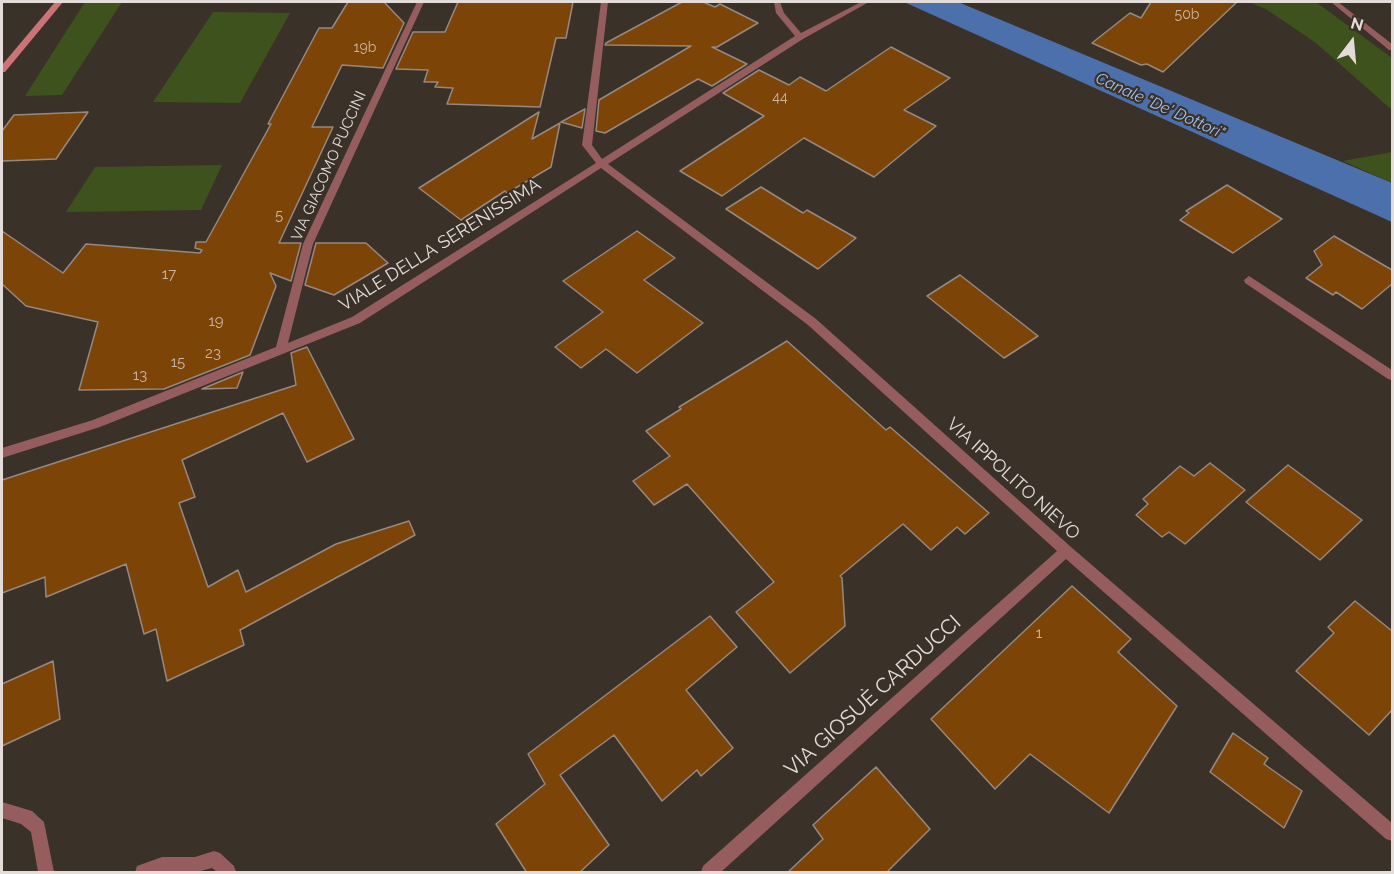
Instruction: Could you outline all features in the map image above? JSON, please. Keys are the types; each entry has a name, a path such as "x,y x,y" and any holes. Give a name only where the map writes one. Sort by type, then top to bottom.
{"main road":[{"path":"2,70 58,2"}],"street":[{"name":"VIA GIACOMO PUCCINI","path":"281,349 308,244 420,2"},
{"path":"601,164 587,145 604,2"},
{"path":"777,2 780,13 800,37"},
{"name":"VIALE DELLA SERENISSIMA","path":"2,453 96,424 356,320 800,37 866,2"},
{"path":"1334,2 1392,48"},
{"name":"VIA IPPOLITO NIEVO","path":"601,164 812,322 1065,551 1392,833"},
{"path":"1249,280 1392,376"},
{"name":"VIA GIOSUÈ CARDUCCI","path":"709,873 1065,551"},
{"path":"2,810 26,817 38,828 46,873"},
{"path":"143,873 162,865 195,866 214,860 228,873"}],"green space":[{"path":"85,2 122,2 62,95 25,96"},
{"path":"1248,2 1316,2 1392,58 1392,110 1316,43 1266,9"},
{"path":"213,12 290,13 240,103 153,102"},
{"path":"1392,152 1392,183 1343,161"},
{"path":"222,165 201,210 66,212 95,167"}],"water":[{"name":"Canale \"De' Dottori\"","path":"904,2 958,2 1392,183 1392,222"}],"building":[{"path":"348,2 384,2 404,23 383,68 342,65 312,127 333,127 279,243 301,243 291,281 270,273 276,286 250,355 164,389 79,390 98,322 26,306 2,284 2,231 63,273 86,244 200,253 202,250 195,248 196,242 206,242 271,124 268,124 319,28 332,28"},
{"path":"458,2 573,2 566,38 556,38 540,107 447,104 453,88 435,87 438,82 424,82 428,70 396,69 413,32 445,32"},
{"path":"682,2 703,2 715,7 720,4 758,23 717,47 712,47 747,64 712,86 698,79 605,133 596,131 599,100 691,46 605,45 606,43"},
{"path":"1151,2 1237,2 1163,72 1147,64 1141,65 1092,43 1130,13 1141,18"},
{"path":"891,47 950,78 904,110 936,126 874,177 804,138 722,196 680,171 764,116 723,93 759,70 789,85 800,77 826,91"},
{"path":"585,109 582,128 561,122"},
{"path":"88,112 56,159 2,161 2,131 14,115"},
{"path":"539,112 532,139 560,123 551,167 507,193 505,191 461,220 419,188"},
{"path":"1227,185 1282,219 1233,253 1180,220 1189,213 1186,211"},
{"path":"761,187 803,213 807,210 856,238 818,269 726,209"},
{"path":"637,231 675,258 644,280 703,323 637,373 606,349 581,368 555,347 603,312 563,281"},
{"path":"1334,236 1392,270 1392,284 1362,309 1336,292 1333,295 1306,278 1322,265 1314,251"},
{"path":"316,243 366,243 388,263 334,295 305,285"},
{"path":"960,275 1038,336 1004,358 927,296"},
{"path":"787,341 886,430 890,427 989,513 965,534 957,527 931,550 903,524 840,576 845,626 790,673 736,612 774,582 687,484 654,505 633,481 670,456 646,431 681,409 679,407"},
{"path":"307,347 354,439 307,462 283,413 182,460 195,497 179,503 208,587 238,570 246,592 336,544 409,521 415,535 240,630 244,645 167,681 156,629 144,634 126,564 46,597 45,577 2,593 2,480 296,385 291,353"},
{"path":"243,372 237,388 202,389"},
{"path":"1210,463 1245,490 1185,544 1169,532 1162,537 1136,515 1148,504 1143,499 1180,466 1194,476"},
{"path":"1288,465 1362,520 1320,560 1246,502"},
{"path":"1072,586 1131,639 1118,652 1177,706 1109,813 1030,754 995,789 931,719"},
{"path":"1355,601 1392,631 1392,710 1369,735 1296,671 1334,633 1328,627"},
{"path":"710,616 737,647 686,690 733,748 701,776 697,770 662,801 614,735 560,775 609,845 579,873 527,873 496,824 545,784 528,754"},
{"path":"53,661 60,719 2,746 2,684"},
{"path":"1233,733 1268,758 1264,764 1302,791 1284,828 1210,772"},
{"path":"876,767 930,829 886,873 787,873 823,839 813,825"}]}
